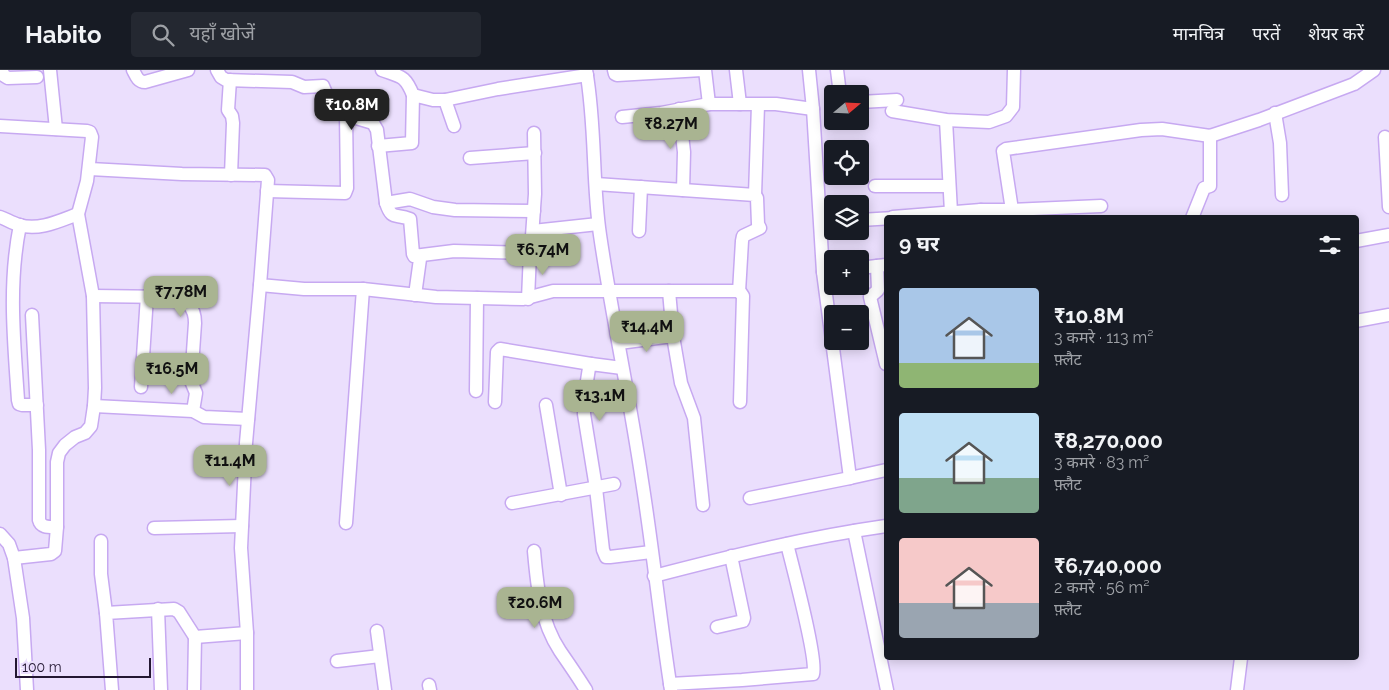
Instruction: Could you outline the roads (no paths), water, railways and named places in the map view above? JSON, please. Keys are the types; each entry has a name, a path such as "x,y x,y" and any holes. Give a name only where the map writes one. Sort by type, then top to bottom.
{"street":[{"path":"2,70 3,75 8,78 37,77"},
{"path":"50,70 56,129"},
{"path":"133,70 142,82 188,70"},
{"path":"217,70 221,77 230,80 245,75 292,82 304,87 323,86 329,100 346,115 373,123 377,130 386,203 389,212 394,216 410,219 412,254 414,256 454,251 530,253"},
{"path":"378,146 412,143 413,95 404,78 382,70"},
{"path":"614,70 617,75 704,70 709,104"},
{"path":"736,70 740,104"},
{"path":"809,70 814,108 819,224 824,251"},
{"path":"837,70 839,85"},
{"path":"869,103 895,105 946,120 989,122 1006,116 1013,107 1014,70"},
{"path":"1012,214 1003,155 1003,151 1006,149 1142,130 1162,129 1210,136 1259,120 1354,84 1373,70"},
{"path":"413,95 433,100 445,100 586,72 598,224 642,481 670,687 769,684 813,674 812,652 787,544"},
{"path":"230,80 228,110 232,116 233,123 231,174"},
{"path":"445,100 454,126"},
{"path":"622,117 709,104 776,104 814,108"},
{"path":"740,402 743,296 739,292 742,241 743,236 760,228 758,224 757,198 755,195 758,105"},
{"path":"679,109 684,152 683,190"},
{"path":"1275,113 1280,143 1282,195"},
{"path":"267,191 344,193 347,188 346,115"},
{"path":"946,120 948,186 951,212"},
{"path":"0,126 90,132 92,137 90,169 78,214 93,296 95,388 91,426 85,433 75,437 59,454 57,462 55,551 51,554 14,558"},
{"path":"528,299 534,211 534,133"},
{"path":"1193,215 1204,188 1210,186 1210,136"},
{"path":"1385,137 1389,207"},
{"path":"470,158 535,152"},
{"path":"90,169 182,174 264,175 268,180 248,419 241,548 248,633 247,690"},
{"path":"596,184 755,195"},
{"path":"875,186 948,186"},
{"path":"639,231 641,187"},
{"path":"386,203 410,199 426,206 454,210 534,211"},
{"path":"916,215 951,212 1012,214 1101,206"},
{"path":"0,217 29,227 44,226 78,214"},
{"path":"869,219 884,218"},
{"path":"533,231 598,224"},
{"path":"819,224 824,224"},
{"path":"20,225 13,263 12,304 18,400 22,405 37,405"},
{"path":"1359,240 1389,234"},
{"path":"415,295 419,256"},
{"path":"869,267 882,266 878,290 870,297 884,356"},
{"path":"260,285 304,290 363,289 415,295 528,299 553,291 739,292"},
{"path":"346,523 363,289"},
{"path":"669,291 673,336 681,383 693,411 703,505"},
{"path":"830,295 850,478"},
{"path":"93,296 170,297 182,299 190,304 195,322 191,381 196,393 193,411"},
{"path":"141,387 147,296"},
{"path":"476,391 478,298"},
{"path":"32,314 37,405 39,520 45,527 57,527"},
{"path":"1359,320 1389,315"},
{"path":"619,342 673,336"},
{"path":"495,402 497,352 500,349 622,368"},
{"path":"591,364 584,400 584,414 596,488 603,550 606,557 651,552"},
{"path":"546,405 561,494"},
{"path":"94,406 193,411 204,417 248,419"},
{"path":"750,498 884,470"},
{"path":"512,503 614,484"},
{"path":"154,528 242,526"},
{"path":"654,576 731,556 884,526"},
{"path":"854,531 887,690"},
{"path":"0,534 9,544 14,558 23,618 26,690"},
{"path":"101,541 101,574 112,690"},
{"path":"534,551 538,592 550,632 560,651 586,690"},
{"path":"718,627 738,623 743,621 744,618 731,556"},
{"path":"106,613 158,609 174,609 179,612 195,637 194,690"},
{"path":"158,609 161,690"},
{"path":"377,631 385,690"},
{"path":"195,637 248,633"},
{"path":"337,661 380,656"},
{"path":"1237,690 1241,660"}]}
